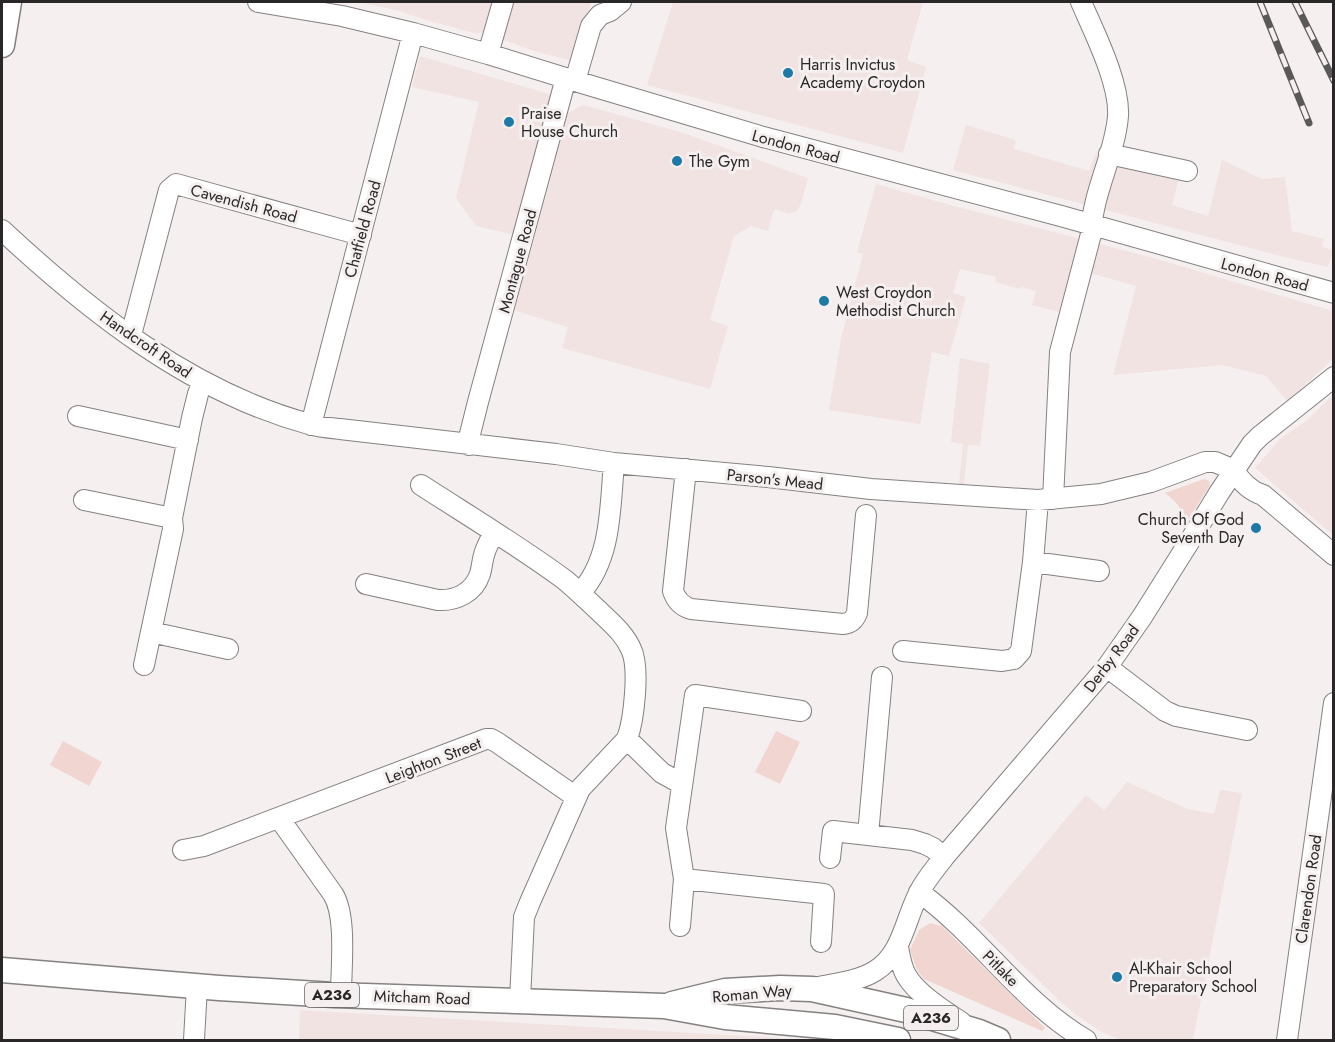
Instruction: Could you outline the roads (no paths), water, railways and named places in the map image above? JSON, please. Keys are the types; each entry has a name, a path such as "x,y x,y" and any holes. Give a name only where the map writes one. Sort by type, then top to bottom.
{"main road":[{"path":"2,45 9,2"},
{"name":"Mitcham Road","path":"2,970 341,995 664,1006"},
{"name":"Roman Way","path":"664,1006 725,992 758,989 812,989 906,1010 989,1036"},
{"name":"Roman Way","path":"664,1006 725,1017 898,1041"}],"street":[{"name":"London Road","path":"258,2 334,8 772,140 1092,225 1334,293"},
{"path":"488,54 503,2"},
{"name":"Montague Road","path":"469,445 501,320 571,80 591,26 600,15 610,11 621,2"},
{"path":"903,651 1002,661 1014,659 1021,651 1033,562 1045,500 1059,352 1117,128 1118,100 1109,69 1081,2"},
{"name":"Chatfield Road","path":"311,425 413,33"},
{"path":"1109,154 1187,171"},
{"name":"Cavendish Road","path":"130,335 169,190 176,184 361,235"},
{"name":"Handcroft Road","path":"2,230 83,301 166,359 234,397 264,410 311,425"},
{"name":"Derby Road","path":"812,989 865,976 887,960 897,947 920,892 944,857 1107,667 1142,617 1252,444 1334,377"},
{"path":"144,665 173,529 172,518 188,440 203,381"},
{"path":"78,416 188,440"},
{"name":"Parson's Mead","path":"311,425 614,463 686,469 868,504 960,496 1045,500 1101,494 1151,482 1205,462 1215,462 1234,470"},
{"path":"580,593 597,570 604,546 614,463"},
{"path":"686,469 672,591 679,603 691,609 849,623 857,613 868,504"},
{"path":"1234,470 1242,482 1256,493 1263,495 1334,555"},
{"path":"421,485 538,561 580,593 619,630 635,660 636,677 631,724 627,738 584,784 576,797 524,917 520,1000"},
{"path":"84,500 172,518"},
{"path":"366,584 438,600 451,600 466,593 477,581 486,548 494,533"},
{"path":"1033,562 1100,571"},
{"path":"151,632 228,649"},
{"path":"1107,667 1165,711 1176,716 1247,730"},
{"path":"868,835 882,677"},
{"path":"680,926 684,879 676,828 695,695 801,711"},
{"name":"Clarendon Road","path":"1287,1041 1334,703"},
{"path":"627,738 662,773 682,784"},
{"name":"Leighton Street","path":"183,850 204,846 486,739 498,743 576,797"},
{"path":"279,818 333,894 339,906 341,995"},
{"path":"830,858 833,831 912,840 933,848 944,857"},
{"path":"684,879 824,894 821,942"},
{"name":"Pitlake","path":"920,892 956,922 1047,1013 1086,1041"},
{"path":"897,947 907,977 922,994 943,1010 989,1036"},
{"path":"194,1041 197,986"}],"railway":[{"path":"1260,2 1309,123"},
{"path":"1295,2 1334,81"}],"place":[{"name":"Harris Invictus Academy Croydon","path":"788,73"},
{"name":"Praise House Church","path":"509,122"},
{"name":"The Gym","path":"677,161"},
{"name":"West Croydon Methodist Church","path":"824,301"},
{"name":"Church Of God Seventh Day","path":"1256,528"},
{"name":"Al-Khair School Preparatory School","path":"1117,977"}]}
